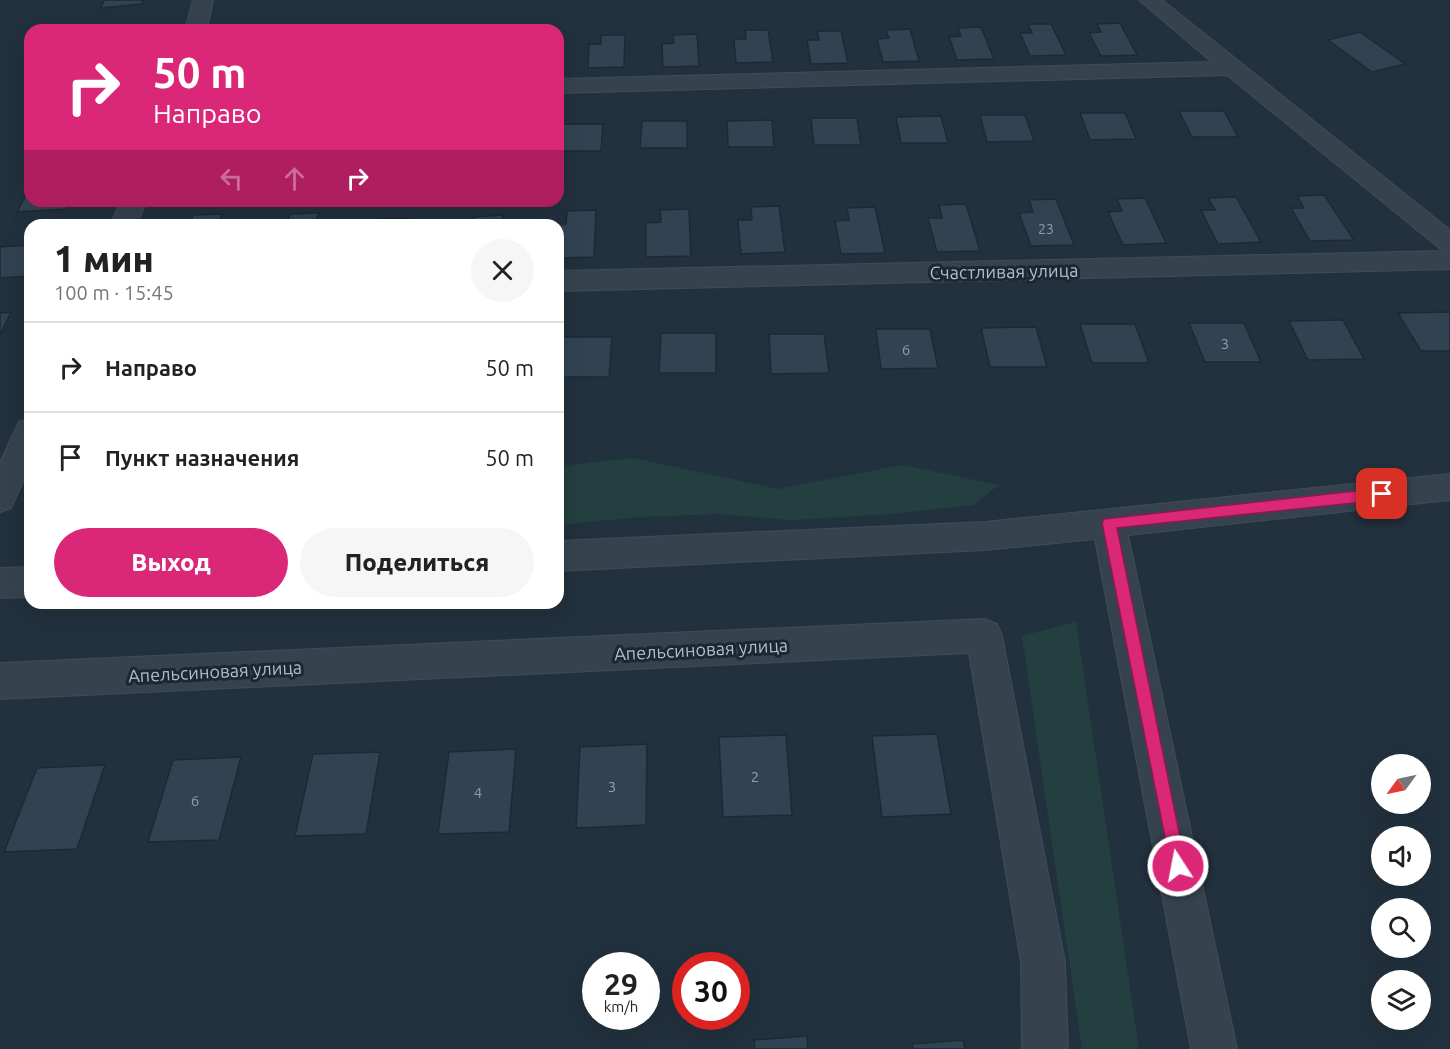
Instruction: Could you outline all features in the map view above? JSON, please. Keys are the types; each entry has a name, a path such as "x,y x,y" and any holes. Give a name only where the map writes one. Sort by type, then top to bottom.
{"street":[{"path":"197,24 203,0"},
{"path":"1149,0 1236,68 1450,244"},
{"path":"564,86 1236,68"},
{"name":"Счастливая улица","path":"564,281 1450,260"},
{"path":"0,498 24,444"},
{"path":"564,556 985,536 1450,487"},
{"path":"1109,523 1214,1049"},
{"path":"0,583 24,582"},
{"name":"Апельсиновая улица","path":"0,681 984,636 1043,962 1045,1049"}],"green space":[{"path":"633,458 778,489 902,465 999,485 973,505 890,514 792,520 720,514 639,517 564,524 564,465"},
{"path":"1076,622 1139,1049 1082,1049 1022,636"}],"building":[{"path":"104,0 143,0 142,4 101,8"},
{"path":"1120,23 1137,55 1101,56 1089,33 1101,32 1097,24"},
{"path":"1028,24 1051,24 1066,55 1030,56 1020,33 1032,33"},
{"path":"981,27 994,59 957,60 949,37 961,36 958,28"},
{"path":"910,29 919,61 883,62 877,39 889,38 886,30"},
{"path":"745,30 768,30 773,62 736,63 734,39 746,39"},
{"path":"817,31 841,31 848,63 811,64 807,40 819,40"},
{"path":"1360,32 1405,64 1372,72 1328,40"},
{"path":"697,34 699,66 663,67 662,44 674,43 673,35"},
{"path":"601,35 625,35 624,67 588,68 589,44 601,44"},
{"path":"1179,111 1224,111 1238,137 1192,137"},
{"path":"1080,113 1125,113 1136,139 1090,140"},
{"path":"980,115 1025,115 1034,141 987,142"},
{"path":"941,116 948,143 901,143 896,117"},
{"path":"811,118 857,118 861,145 814,145"},
{"path":"772,120 774,147 728,147 727,121"},
{"path":"642,121 687,121 687,148 640,148"},
{"path":"564,124 603,124 601,151 564,151"},
{"path":"1324,195 1354,240 1310,241 1291,208 1304,208 1297,196"},
{"path":"1236,197 1261,242 1218,244 1201,210 1215,210 1208,198"},
{"path":"1145,198 1166,243 1123,245 1108,212 1122,211 1117,199"},
{"path":"24,199 24,207 67,207 66,209 17,212"},
{"path":"1056,199 1074,245 1031,246 1019,213 1033,212 1029,200"},
{"path":"966,204 980,251 937,252 928,218 942,218 939,205"},
{"path":"779,206 785,252 741,254 738,220 752,220 751,207"},
{"path":"875,207 885,253 841,254 835,221 849,220 847,208"},
{"path":"689,209 691,256 646,257 646,223 661,222 660,210"},
{"path":"596,210 594,257 564,258 564,224 566,224 567,211"},
{"path":"319,213 317,219 288,219 290,214"},
{"path":"222,214 220,219 191,219 193,215"},
{"path":"503,215 503,219 474,219 474,217"},
{"path":"24,245 24,276 0,278 0,247"},
{"path":"11,312 0,335 0,313"},
{"path":"1450,312 1450,351 1421,351 1398,313"},
{"path":"1343,320 1364,359 1308,360 1289,321"},
{"path":"1189,323 1244,323 1261,362 1205,362"},
{"path":"1080,324 1135,324 1149,363 1092,363"},
{"path":"1036,327 1047,367 990,367 981,328"},
{"path":"876,329 930,329 938,368 881,369"},
{"path":"661,333 716,333 716,373 659,373"},
{"path":"769,334 824,334 829,373 771,374"},
{"path":"564,337 612,337 609,377 564,377"},
{"path":"937,734 951,814 882,817 872,736"},
{"path":"786,735 792,815 723,817 719,737"},
{"path":"647,744 646,825 576,828 580,747"},
{"path":"516,749 509,832 438,834 449,752"},
{"path":"380,752 366,834 295,836 313,754"},
{"path":"241,757 219,840 148,842 173,760"},
{"path":"105,765 77,849 4,852 37,768"},
{"path":"807,1036 808,1049 755,1049 754,1040"},
{"path":"963,1040 965,1049 913,1049 912,1044"}],"route":[{"path":"1178,866 1109,523 1382,494"}]}
